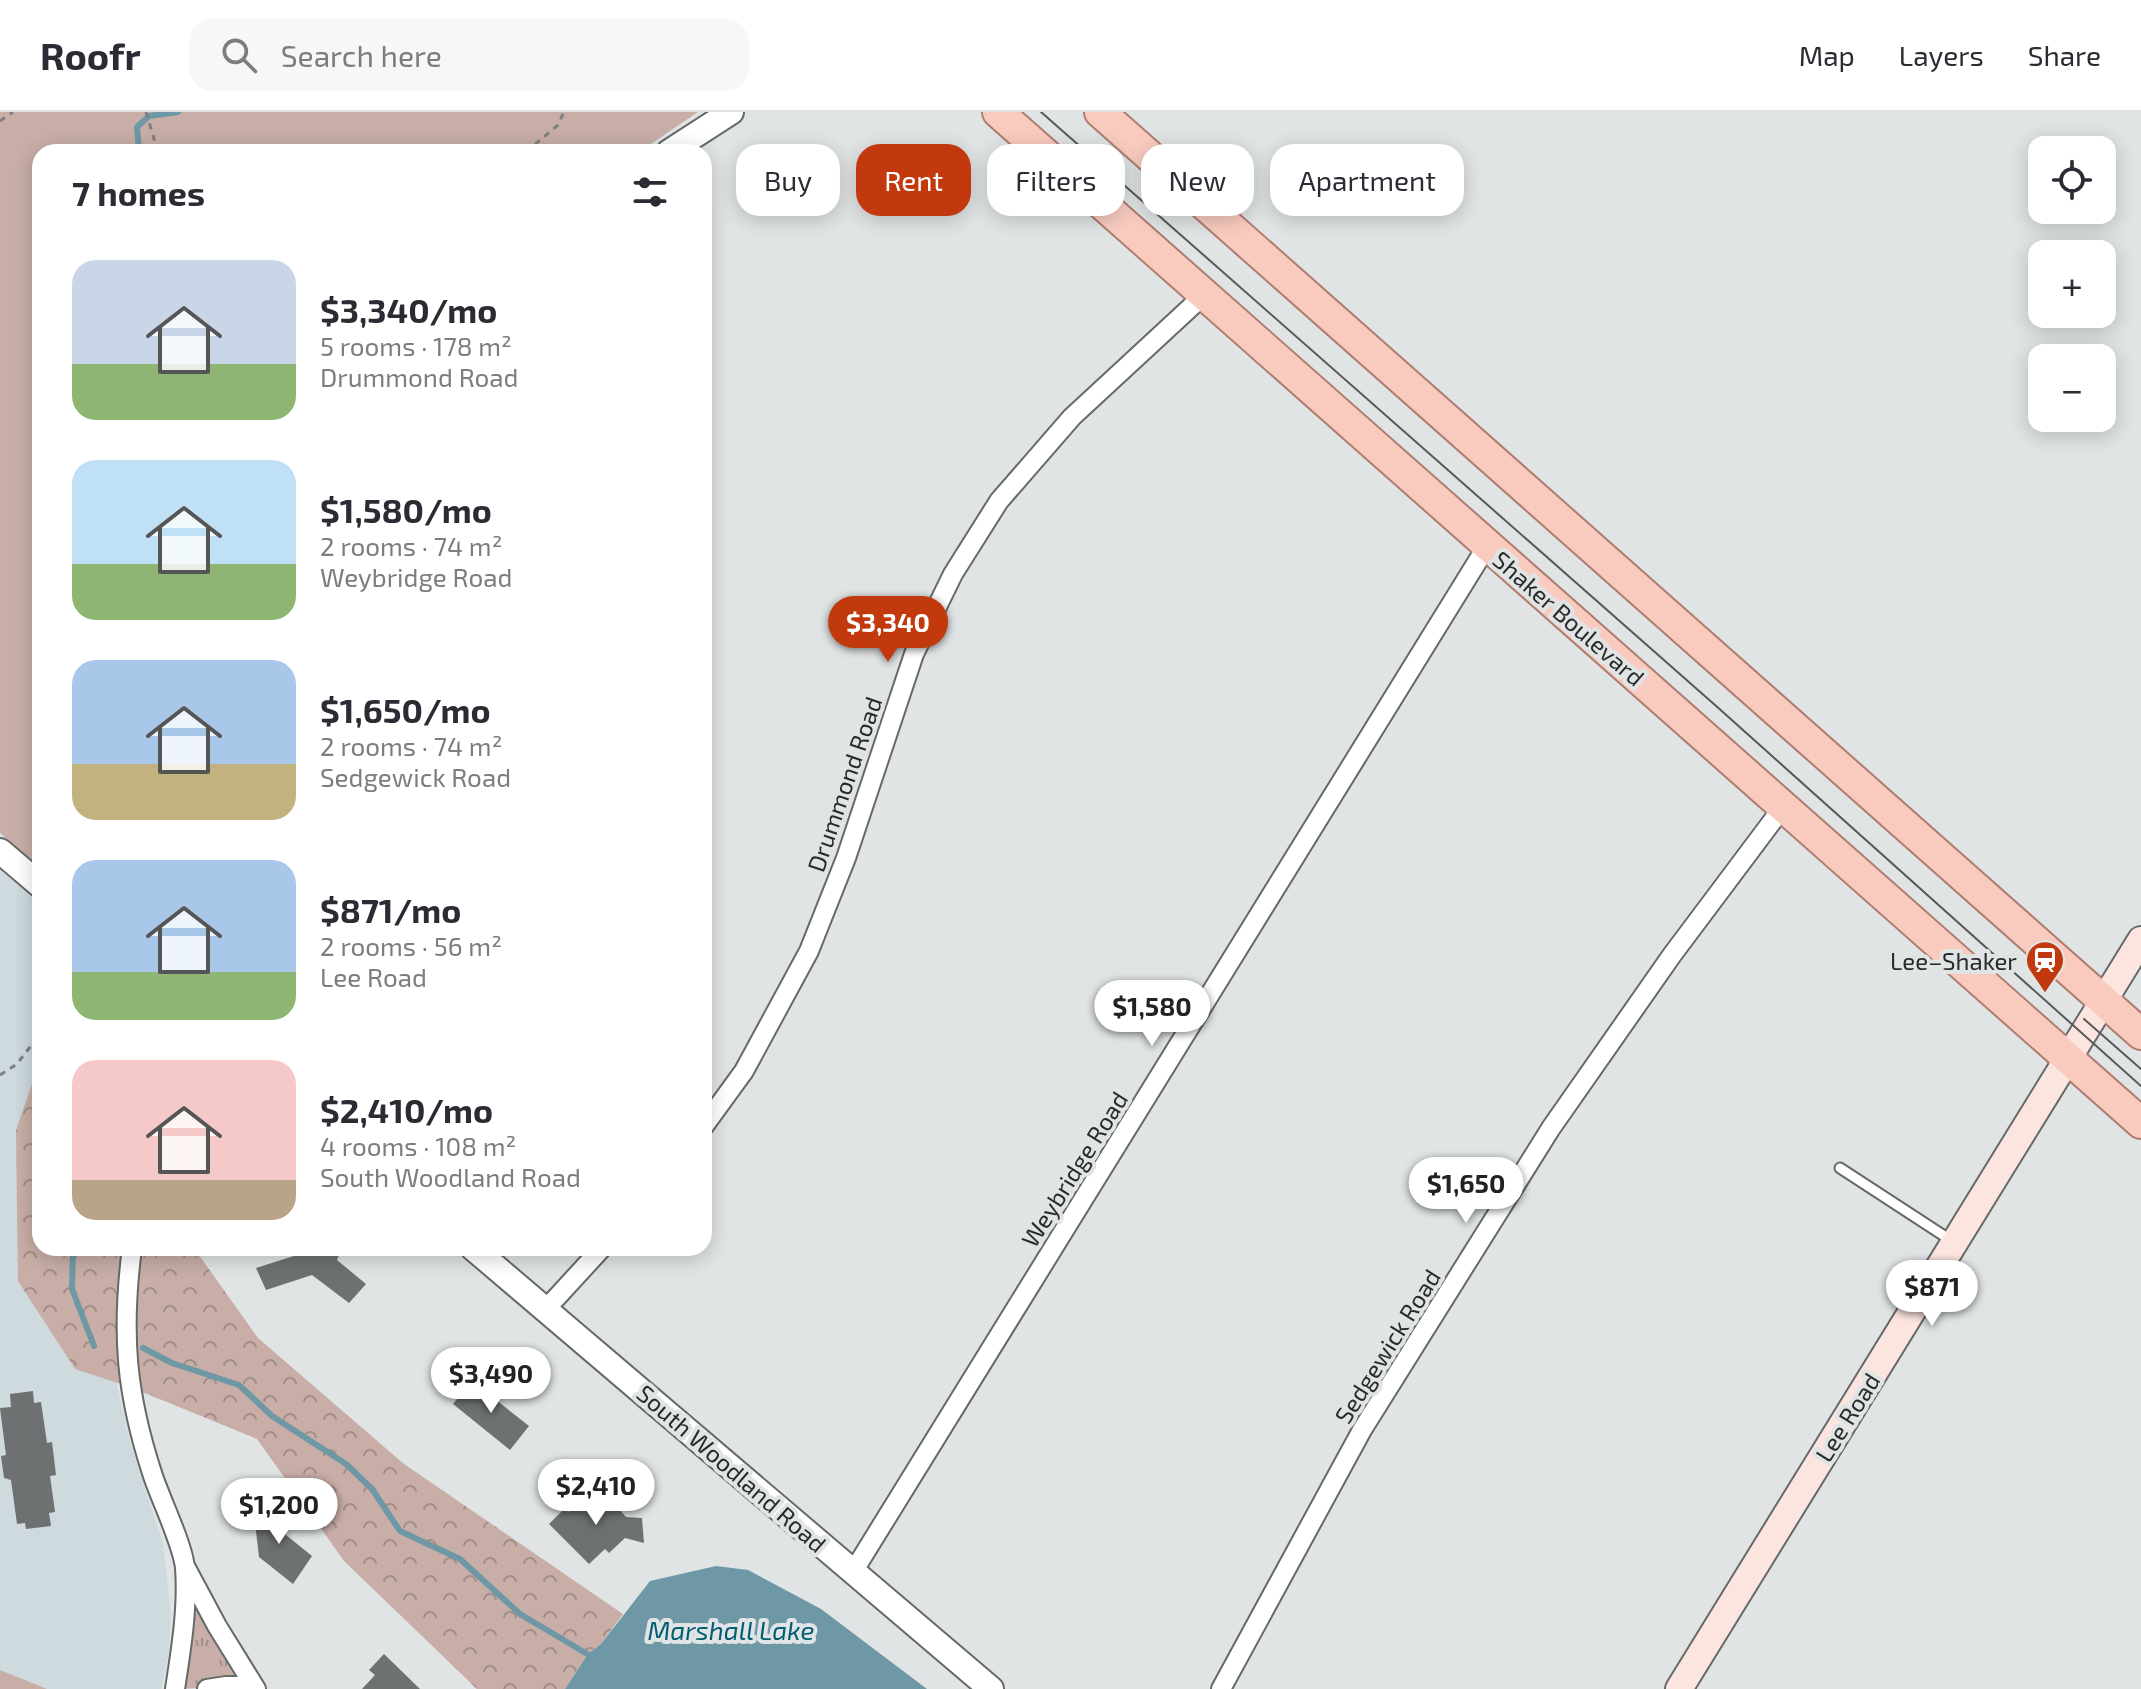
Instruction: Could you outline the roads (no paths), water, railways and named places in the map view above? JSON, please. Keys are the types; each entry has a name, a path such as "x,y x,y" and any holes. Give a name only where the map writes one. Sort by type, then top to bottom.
{"main road":[{"name":"Shaker Boulevard","path":"998,112 2141,1123"},
{"path":"1109,115 2141,1034"},
{"name":"Lee Road","path":"1679,1689 2141,940"}],"street":[{"path":"681,144 731,112"},
{"name":"Drummond Road","path":"712,1115 744,1071 809,951 846,858 914,654 953,574 999,501 1072,417 1205,294"},
{"name":"Weybridge Road","path":"853,1572 1487,546"},
{"name":"Sedgewick Road","path":"1221,1689 1362,1430 1551,1128 1672,955 1783,807"},
{"path":"0,851 32,878"},
{"path":"131,1256 126,1342 135,1419 185,1566 255,1687"},
{"name":"South Woodland Road","path":"483,1256 991,1689"},
{"path":"546,1309 595,1256"},
{"path":"175,1689 183,1634 185,1566"},
{"path":"207,1689 255,1687"}],"lane":[{"path":"1840,1168 1955,1243"}],"water":[{"name":"Marshall Lake","path":"716,1566 748,1570 821,1609 927,1689 565,1689 588,1654 601,1644 650,1581"}],"waterway":[{"path":"138,144 137,127 149,116 178,112"},
{"path":"73,1256 72,1289 94,1346"},
{"path":"143,1348 172,1363 239,1385 272,1416 346,1464 372,1489 400,1531 460,1559 520,1614 594,1658"}],"tram line":[{"path":"1041,112 1715,705 2141,1086"},
{"path":"2084,1019 2141,1069"}],"place":[{"name":"Lee–Shaker","path":"2045,994"}]}
